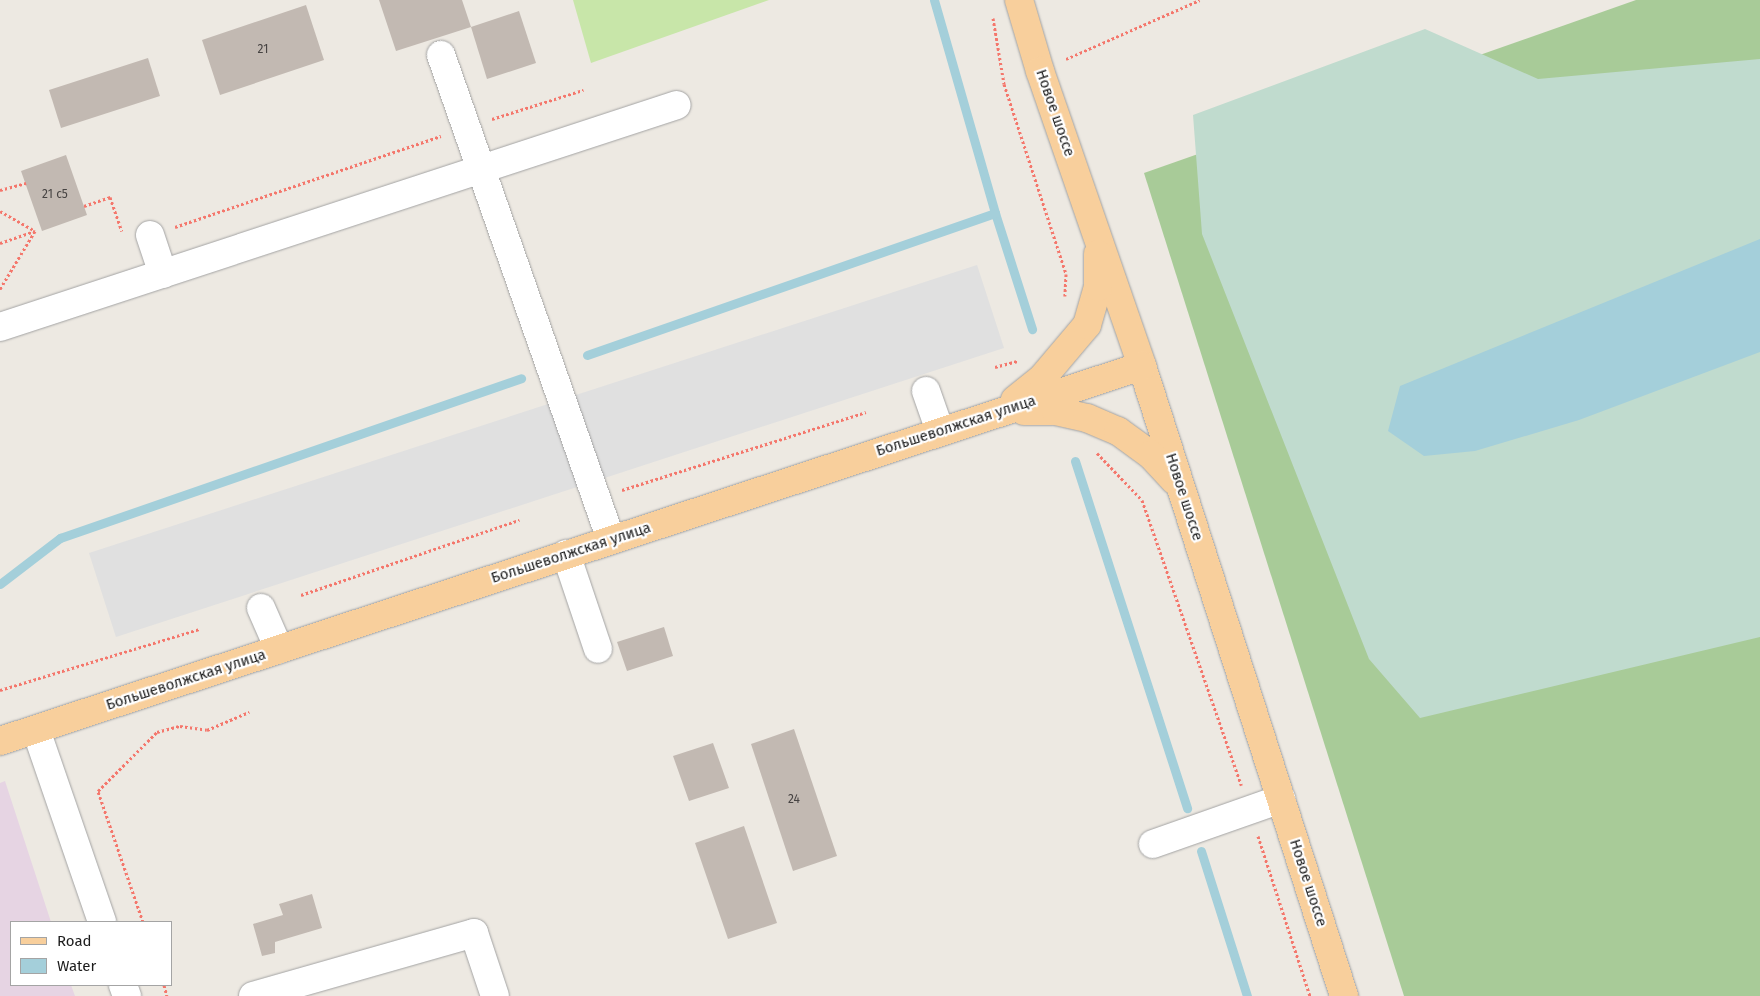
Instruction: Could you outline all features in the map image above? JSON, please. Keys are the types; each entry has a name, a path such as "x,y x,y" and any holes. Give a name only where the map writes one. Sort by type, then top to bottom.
{"main road":[{"name":"Новое шоссе","path":"1019,0 1040,71 1142,366 1344,996"},
{"path":"997,412 1043,377 1087,325 1098,287 1097,232"},
{"name":"Большеволжская улица","path":"0,741 997,412 1142,366"},
{"path":"997,412 1056,411 1087,418 1118,431 1151,455 1182,489"}],"street":[{"path":"441,55 611,540"},
{"path":"0,327 481,172 677,105"},
{"path":"150,235 163,274"},
{"path":"926,391 940,431"},
{"path":"566,554 598,649"},
{"path":"261,608 279,649"},
{"path":"36,730 102,921"},
{"path":"1153,844 1281,798"},
{"path":"253,996 474,933 495,996"}],"path":[{"path":"1040,71 1200,0"},
{"path":"992,9 1004,84 1066,274 1065,301"},
{"path":"84,206 110,197 126,240 150,235 583,90"},
{"path":"0,190 26,183"},
{"path":"0,211 35,232"},
{"path":"0,243 35,232"},
{"path":"0,289 35,232"},
{"path":"995,367 1020,360"},
{"path":"620,491 866,412"},
{"path":"1089,446 1142,500 1249,810 1310,996"},
{"path":"301,595 519,520"},
{"path":"0,690 200,629"},
{"path":"142,921 98,791 157,732 180,726 207,730 249,712"}],"shaded area":[{"path":"977,265 1004,348 116,637 89,553"},
{"path":"5,781 51,921 10,921 10,986 71,986 75,996 0,996 0,783"}],"green space":[{"path":"573,0 769,0 591,63"},
{"path":"1636,0 1760,0 1760,996 1404,996 1144,173"},
{"path":"1425,29 1538,79 1760,59 1760,637 1420,718 1369,659 1202,234 1193,115"}],"water":[{"path":"1760,239 1760,352 1579,420 1475,451 1424,456 1388,431 1400,386"}],"building":[{"path":"379,0 462,0 471,27 396,51"},
{"path":"306,5 324,60 220,95 202,40"},
{"path":"519,11 536,63 487,79 471,27"},
{"path":"148,58 160,96 61,128 49,90"},
{"path":"66,155 87,215 42,231 21,171"},
{"path":"664,627 673,656 627,671 617,642"},
{"path":"794,729 837,856 793,871 751,744"},
{"path":"713,743 729,788 689,801 673,756"},
{"path":"744,826 777,923 728,939 695,843"},
{"path":"312,894 322,928 275,942 275,953 262,956 253,924 283,915 279,904"}],"waterway":[{"path":"934,0 995,213 1032,329"},
{"path":"587,355 995,213"},
{"path":"0,584 60,538 521,378"},
{"path":"1075,461 1187,808"},
{"path":"1201,851 1247,996"}]}
